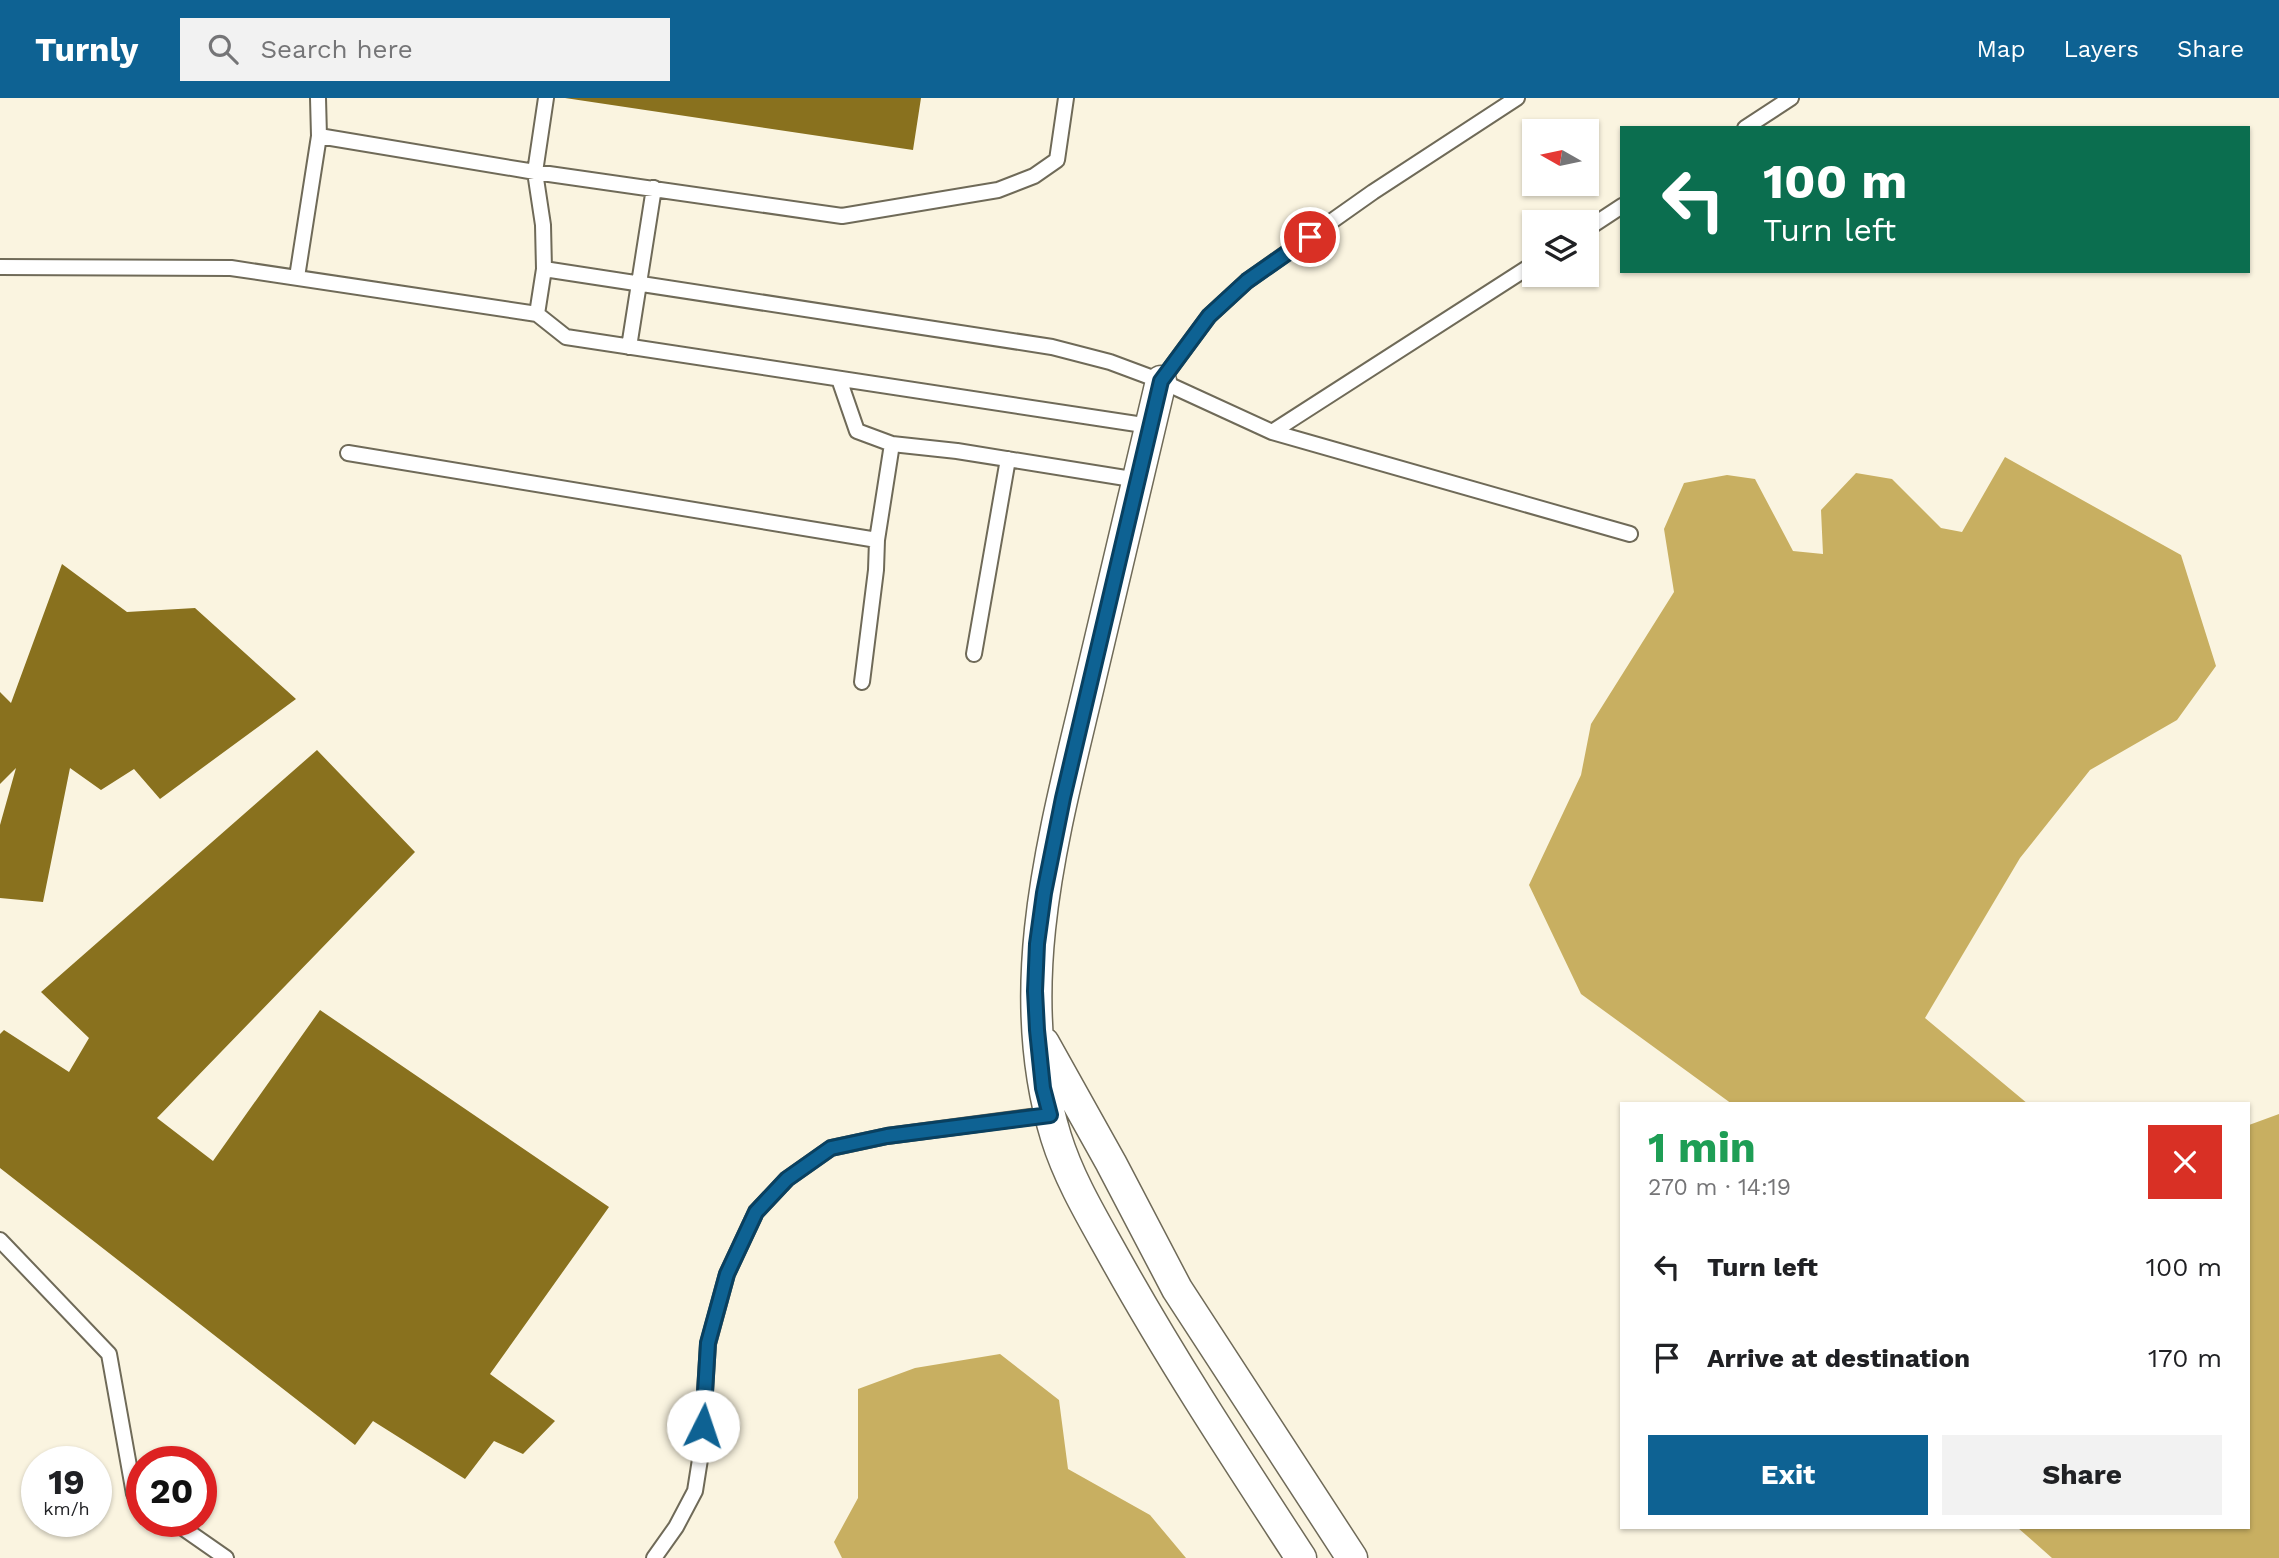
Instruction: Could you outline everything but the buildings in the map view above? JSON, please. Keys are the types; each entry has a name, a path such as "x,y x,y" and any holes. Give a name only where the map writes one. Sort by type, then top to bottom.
{"street":[{"path":"1161,381 1063,798 1044,893 1037,944 1035,991 1043,1088 1056,1139 1074,1184 1145,1312 1301,1558"},
{"path":"1037,1030 1177,1289 1352,1558"}],"lane":[{"path":"297,277 318,136 318,98"},
{"path":"537,314 544,269 543,225 536,172 546,98"},
{"path":"318,136 536,172 842,216 998,190 1034,176 1057,160 1066,98"},
{"path":"1161,381 1209,316 1247,281 1373,192 1517,98"},
{"path":"1748,126 1791,98"},
{"path":"629,347 654,188"},
{"path":"1599,221 1620,207"},
{"path":"0,267 231,268 297,277 537,314 566,337 1150,426"},
{"path":"544,269 1052,347 1110,362 1161,381 1272,432 1630,534"},
{"path":"1272,432 1522,271"},
{"path":"839,379 857,431 892,444 1138,480"},
{"path":"862,682 876,570 877,540 892,444"},
{"path":"348,453 877,540"},
{"path":"974,654 1007,459"},
{"path":"654,1558 676,1527 695,1491 701,1453 708,1343 727,1274 756,1212 787,1179 831,1148 887,1136 1082,1111"},
{"path":"0,1240 110,1354 126,1447"},
{"path":"196,1537 226,1558"}],"shaded area":[{"path":"2005,457 2181,555 2216,666 2177,720 2090,770 2020,858 1925,1018 2026,1102 1729,1102 1581,994 1529,885 1581,775 1591,724 1674,592 1664,529 1684,483 1727,475 1755,479 1793,551 1823,554 1821,510 1856,473 1892,479 1941,528 1962,532"},
{"path":"2279,1114 2279,1558 2052,1558 2019,1529 2250,1529 2250,1125"},
{"path":"1000,1354 1059,1400 1068,1469 1150,1515 1186,1558 842,1558 834,1542 858,1498 858,1389 915,1368"}],"route":[{"path":"703,1426 708,1343 727,1274 756,1212 787,1179 831,1148 887,1136 1050,1115 1043,1088 1035,991 1037,944 1044,893 1063,798 1161,381 1209,316 1247,281 1310,237"}]}
